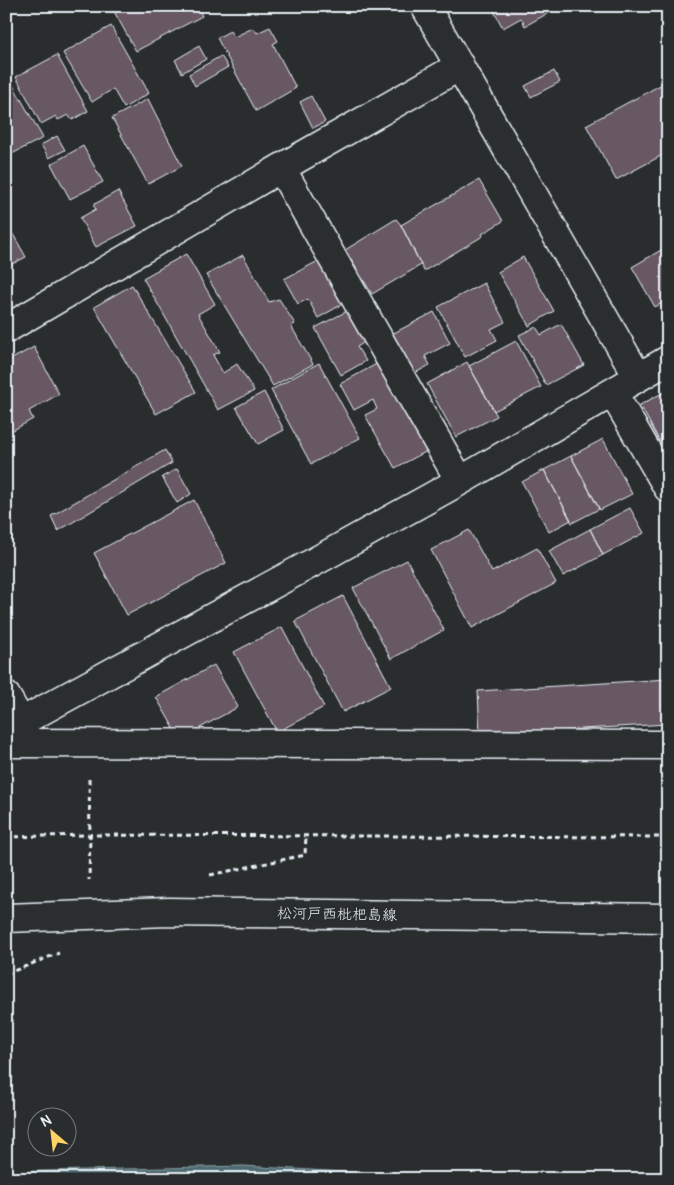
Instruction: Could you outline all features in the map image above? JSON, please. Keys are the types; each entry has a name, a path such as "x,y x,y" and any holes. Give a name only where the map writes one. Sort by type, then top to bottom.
{"street":[{"path":"425,6 638,377"},
{"path":"6,329 460,66"},
{"path":"281,168 460,481"},
{"path":"20,736 314,562 460,481 668,360"},
{"path":"613,393 668,488"},
{"path":"6,696 20,736"},
{"path":"20,736 88,743 668,745"},
{"name":"松河戸西枇杷島線","path":"6,918 168,912 668,918"}],"path":[{"path":"88,743 89,886"},
{"path":"6,837 90,835 668,838"}],"water":[{"path":"243,1166 464,1179 6,1179 6,1172"}],"building":[{"path":"111,6 197,6 202,16 136,51"},
{"path":"491,6 561,6 525,26 521,18 503,28"},
{"path":"111,26 149,93 124,108 113,89 92,102 63,53"},
{"path":"270,27 278,41 273,44 296,88 256,111 217,38 230,31 234,37 253,28 257,33"},
{"path":"199,46 206,59 182,73 175,60"},
{"path":"57,55 88,111 72,120 68,115 58,120 56,116 41,124 16,77"},
{"path":"221,56 228,67 195,86 189,74"},
{"path":"554,71 560,82 531,97 525,86"},
{"path":"10,80 43,138 6,157 6,82"},
{"path":"668,81 668,152 616,180 586,125"},
{"path":"311,96 325,122 313,128 300,102"},
{"path":"148,99 182,166 148,184 112,118"},
{"path":"57,136 65,150 49,158 41,145"},
{"path":"83,146 103,182 70,199 51,164"},
{"path":"479,180 503,221 482,234 483,236 424,271 401,225"},
{"path":"118,191 137,226 96,247 80,218 96,209 93,205"},
{"path":"396,219 401,225 421,265 372,294 345,250"},
{"path":"6,222 26,257 6,267"},
{"path":"668,246 668,300 655,307 632,267"},
{"path":"186,254 215,304 198,314 220,352 213,355 223,373 237,364 254,391 218,410 143,278"},
{"path":"243,255 269,302 279,299 295,324 291,326 313,364 273,386 206,275"},
{"path":"523,257 554,311 529,326 498,272"},
{"path":"324,258 348,301 318,318 308,299 298,304 284,279"},
{"path":"484,283 505,322 491,329 497,340 465,357 438,307"},
{"path":"132,285 196,392 156,414 94,307"},
{"path":"349,310 366,341 357,347 366,361 341,375 315,328"},
{"path":"434,312 450,343 425,356 430,365 413,374 392,334"},
{"path":"561,324 584,365 546,385 519,335 536,327 541,335"},
{"path":"516,341 541,387 494,411 469,366"},
{"path":"34,347 59,394 29,411 33,419 6,434 6,362"},
{"path":"382,361 431,449 395,468 365,415 377,409 373,400 354,410 340,384"},
{"path":"467,362 497,416 456,437 427,384"},
{"path":"319,363 360,438 311,464 271,390"},
{"path":"666,391 668,395 668,452 666,453 640,405"},
{"path":"264,392 284,430 258,444 236,407"},
{"path":"603,439 632,494 600,510 571,456"},
{"path":"165,450 172,463 58,531 51,516"},
{"path":"571,456 599,509 572,523 544,470"},
{"path":"177,469 191,494 177,503 162,477"},
{"path":"544,470 571,520 549,532 522,482"},
{"path":"194,500 226,563 127,615 94,553"},
{"path":"630,508 644,533 603,555 590,529"},
{"path":"590,529 603,555 563,576 549,551"},
{"path":"469,530 492,572 537,548 556,583 472,628 431,550"},
{"path":"407,560 444,630 391,659 353,588"},
{"path":"343,596 391,687 343,712 295,621"},
{"path":"282,627 324,707 277,732 234,652"},
{"path":"214,665 238,707 180,739 156,697"},
{"path":"668,679 668,724 480,735 478,691"}]}
